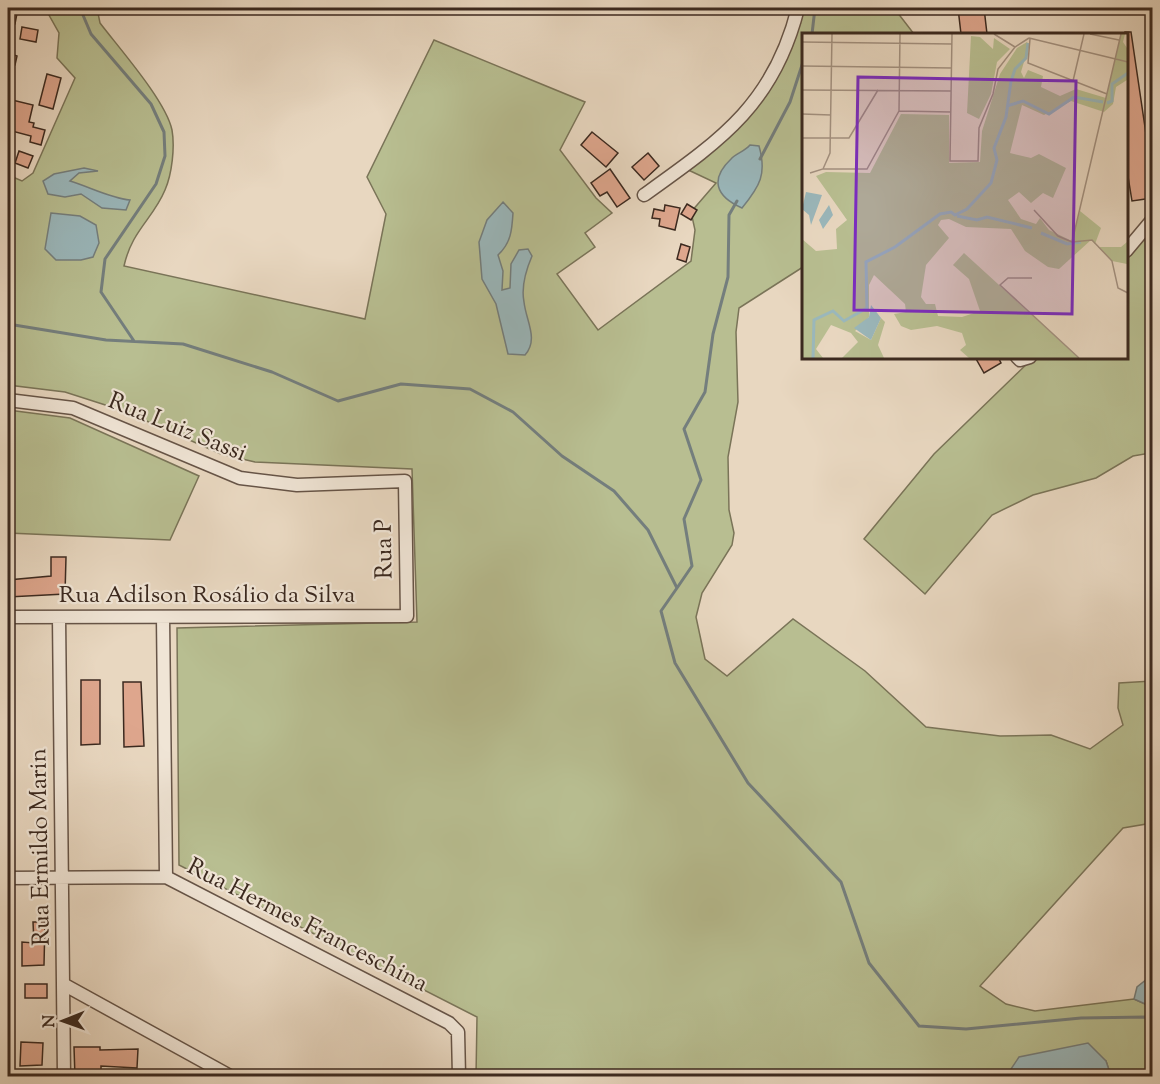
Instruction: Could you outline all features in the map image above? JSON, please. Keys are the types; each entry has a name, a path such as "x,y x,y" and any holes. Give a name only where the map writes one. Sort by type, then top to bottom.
{"street":[{"path":"644,195 706,150 743,118 773,75 791,36 798,8"},
{"path":"1127,249 1152,220"},
{"name":"Rua Luiz Sassi","path":"8,400 73,408 240,478 297,485 405,481"},
{"name":"Rua P","path":"405,481 407,616"},
{"name":"Rua Adilson Rosálio da Silva","path":"8,617 407,616"},
{"name":"Rua Ermildo Marin","path":"59,617 64,1077"},
{"name":"Rua Hermes Franceschina","path":"163,617 166,877 449,1023 458,1032 459,1077"},
{"path":"8,878 166,877"},
{"path":"63,984 230,1077"}],"green space":[{"path":"45,8 97,8 100,23 152,90 172,130 173,152 167,184 155,209 132,243 124,266 365,319 386,214 367,177 434,40 585,102 560,150 596,198 612,213 585,233 595,247 557,274 598,330 691,261 695,230 691,212 716,183 682,167 706,150 773,75 798,8 894,8 913,33 802,33 802,268 739,308 736,332 738,402 728,457 729,510 734,533 732,545 702,593 696,617 705,659 727,676 793,619 865,671 926,727 1000,736 1051,735 1090,749 1123,725 1118,708 1119,683 1152,681 1152,823 1123,828 980,986 1006,1004 1035,1011 1134,999 1152,1007 1152,1076 1111,1076 1106,1061 1009,1076 476,1076 477,1017 179,865 177,628 417,622 412,469 255,462 221,454 124,411 65,392 8,385 8,175 22,181 33,173 75,78 57,58 59,33"},
{"path":"1152,220 1152,459 1150,453 1133,456 1096,478 1033,495 992,515 925,594 864,539 934,454 1033,358 1127,358 1127,250"},
{"path":"8,410 70,418 199,476 170,540 8,533"}],"water":[{"path":"750,145 759,146 762,172 757,186 742,208 726,198 721,192 718,180 724,166"},
{"path":"84,168 98,171 79,173 70,181 108,195 130,200 126,210 102,208 81,194 65,197 48,194 43,181 54,174"},
{"path":"503,202 513,213 510,236 506,246 498,255 503,271 502,290 510,288 511,264 519,250 528,249 532,256 523,290 531,336 531,343 525,355 508,354 496,304 482,279 479,242 487,220"},
{"path":"51,213 80,216 96,225 99,243 93,257 81,260 56,260 45,249"},
{"path":"1152,975 1152,1007 1134,999 1137,987"},
{"path":"1088,1043 1106,1061 1111,1076 1007,1075 1019,1057"}],"building":[{"path":"8,8 18,8 15,24 8,23"},
{"path":"958,8 984,8 987,33 961,33"},
{"path":"22,27 38,30 36,42 20,39"},
{"path":"1131,32 1152,175 1152,198 1132,201 1127,170 1127,33 1125,33"},
{"path":"8,53 17,56 15,65 8,64"},
{"path":"47,74 61,78 53,109 39,105"},
{"path":"8,99 33,105 29,122 34,123 33,127 45,130 41,145 30,142 31,136 8,130"},
{"path":"592,132 618,153 606,167 581,145"},
{"path":"19,151 33,156 28,168 15,163"},
{"path":"648,153 659,166 644,180 632,167"},
{"path":"610,169 630,198 617,207 607,192 600,196 591,183"},
{"path":"687,204 697,210 691,220 681,214"},
{"path":"665,205 680,208 675,230 659,226 660,219 652,218 654,209 664,211"},
{"path":"681,244 690,247 686,262 677,259"},
{"path":"976,358 998,358 1001,363 984,373"},
{"path":"51,557 66,557 65,594 8,597 8,580 51,576"},
{"path":"81,680 100,680 100,744 81,745"},
{"path":"123,682 141,682 144,746 124,747"},
{"path":"33,922 45,922 44,965 22,966 22,942 34,943"},
{"path":"25,984 47,984 47,998 25,998"},
{"path":"21,1042 43,1043 42,1065 20,1066"},
{"path":"74,1047 100,1047 100,1050 138,1049 137,1068 101,1066 101,1077 75,1077"}],"waterway":[{"path":"80,8 91,34 151,104 164,132 165,156 156,184 105,259 101,292 134,341"},
{"path":"812,33 815,8"},
{"path":"760,159 790,102 802,65"},
{"path":"677,588 692,566 684,519 701,480 684,429 705,392 713,334 728,277 729,215 737,201"},
{"path":"8,324 106,340 183,344 272,372 338,401 401,384 470,389 513,412 562,456 614,491 648,530 677,588 661,611 675,663 748,783 841,882 869,963 919,1026 966,1029 1081,1018 1146,1017 1152,1025"}]}
